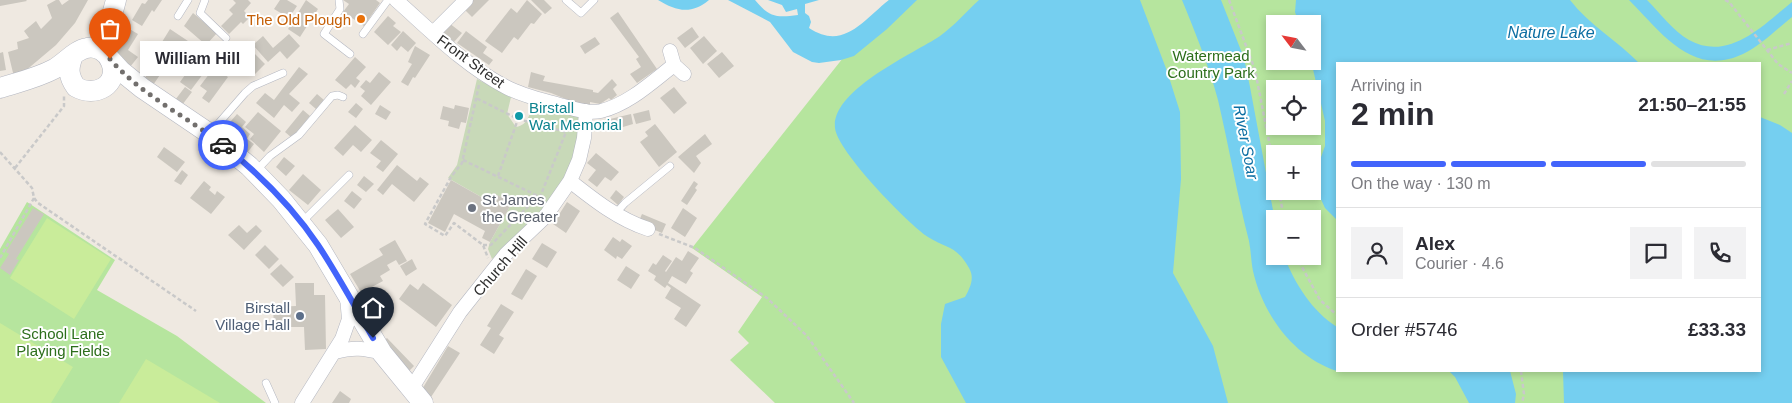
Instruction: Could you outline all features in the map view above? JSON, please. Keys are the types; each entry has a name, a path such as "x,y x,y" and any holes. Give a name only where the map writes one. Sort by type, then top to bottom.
{"street":[{"path":"106,86 113,71 104,45 116,0"},
{"name":"Front Street","path":"396,0 434,33 505,87 526,96 586,111"},
{"path":"434,33 466,0"},
{"path":"68,81 69,66 79,52 109,24"},
{"path":"0,88 36,78 79,52 99,49 121,71 142,88 209,134 255,172 302,223 318,245 382,353 417,396"},
{"path":"586,111 602,111 617,106 644,88 679,70 670,51"},
{"path":"36,78 68,81 83,91 91,92 106,86 127,85 142,88"},
{"name":"Church Hill","path":"417,396 460,312 506,254 545,217 570,181 579,160 584,138 586,111"},
{"path":"570,181 615,214 632,224 648,229"},
{"path":"302,403 335,352 349,319 346,292"},
{"path":"335,352 350,348 364,348 382,353"}],"lane":[{"path":"178,16 188,0"},
{"path":"205,0 200,13 226,38"},
{"path":"339,0 340,9 324,34 350,54"},
{"path":"363,34 388,0"},
{"path":"566,0 581,13 594,0"},
{"path":"209,134 253,86 282,73"},
{"path":"255,172 270,156 299,134 332,96 338,95 343,98"},
{"path":"615,214 625,203 670,166"},
{"path":"302,223 349,175"},
{"path":"266,383 275,403"}],"path":[{"path":"1229,0 1256,70 1270,145"},
{"path":"1725,0 1729,1 1778,64 1792,73"},
{"path":"1766,50 1792,43"},
{"path":"482,71 463,160 451,177 425,224 445,236 454,223 483,245 492,271"},
{"path":"15,168 64,106 68,81"},
{"path":"1784,94 1792,81"},
{"path":"476,98 518,119 566,132 540,196 538,195 492,245 483,245"},
{"path":"498,177 518,119"},
{"path":"0,152 32,188 34,198 0,258"},
{"path":"463,160 538,195"},
{"path":"34,198 196,311"},
{"path":"648,229 696,248 768,298 807,336 854,403"},
{"path":"1301,265 1320,300 1336,314"},
{"path":"1520,372 1524,394 1522,403"}],"green space":[{"name":"Watermead Country Park","path":"889,0 1792,0 1792,403 775,403 730,360 749,343 738,332 762,297 692,248"},
{"path":"477,79 511,97 507,114 516,127 524,124 530,114 533,102 578,117 578,138 574,158 565,178 539,215 492,259 488,249 490,242 514,199 494,194 490,202 448,178 457,165"},
{"name":"School Lane Playing Fields","path":"27,202 115,260 97,290 177,336 266,403 0,403 0,249"},
{"path":"47,218 111,259 74,319 10,278"},
{"path":"0,323 73,367 51,403 0,403"},
{"path":"146,359 220,403 119,403"}],"water":[{"path":"658,0 709,0 696,8 684,10 671,7"},
{"path":"728,0 755,0 769,13 784,16 798,15 797,9 786,12 782,5 768,0 819,0 805,4 805,13 809,16 811,22 809,28 821,34 833,36 843,35 852,30 889,0 917,0 887,29 854,56 819,63 812,62 793,52 770,22"},
{"path":"979,0 1140,0 1167,71 1180,112 1181,179 1173,273 1213,346 1228,403 966,403 941,357 941,324 945,304 965,297 967,294 972,279 971,272 960,255 918,230 890,203 848,153 839,139 835,128 837,114 846,100 859,87 876,74 940,36"},
{"name":"River Soar","path":"1182,0 1221,0 1244,58 1266,173 1266,200 1271,200 1273,210 1266,210 1266,265 1288,265 1299,287 1312,305 1336,326 1336,371 1307,356 1294,345 1264,303 1253,271 1249,241 1218,100 1206,62"},
{"name":"Nature Lake","path":"1296,0 1570,0 1586,17 1638,62 1336,62 1336,219 1325,208 1321,199 1321,157 1325,146 1325,121 1321,104 1321,80 1315,80 1313,70 1321,70 1321,15 1296,15"},
{"path":"1629,0 1647,0 1678,32 1689,40 1704,46 1718,47 1732,44 1745,38 1792,2 1792,17 1749,51 1725,60 1708,60 1693,56 1679,48"},
{"path":"1761,117 1780,125 1792,133 1792,403 1564,403 1563,372 1761,372"},
{"path":"1450,372 1510,372 1516,394 1515,403 1469,403 1455,377"}],"building":[{"path":"0,0 26,0 27,1 0,6"},
{"path":"59,0 62,5 69,0 88,0 75,23 56,45 24,72 14,77 8,52 18,49 17,42 29,38 24,31 36,21 41,29 52,18 47,5"},
{"path":"148,0 162,0 154,12 152,10 142,26 132,20 142,3 145,4"},
{"path":"233,0 248,0 251,3 244,11 250,17 243,24 241,22 229,34 221,26 233,14 229,10 236,3"},
{"path":"280,0 287,0 297,6 289,18 274,9"},
{"path":"306,0 318,9 300,37 288,29"},
{"name":"The Old Plough","path":"343,0 376,0 380,3 364,26 343,12 349,4"},
{"path":"473,0 489,0 472,17 464,9"},
{"path":"527,0 542,14 534,24 531,23 518,40 514,37 502,53 485,41 511,8 517,13"},
{"path":"531,0 544,0 552,8 545,14"},
{"path":"618,12 657,69 637,83 630,74 641,67 636,59 639,57 610,18"},
{"path":"193,13 217,33 206,45 184,26"},
{"path":"388,16 396,23 393,26 401,32 388,45 374,32"},
{"path":"449,23 462,33 454,42 443,32"},
{"path":"126,27 138,34 128,50 138,57 130,67 116,58 116,42"},
{"path":"692,27 699,37 685,48 677,38"},
{"path":"170,29 191,43 183,56 162,42"},
{"path":"403,31 416,43 408,52 401,46 397,51 391,45"},
{"path":"466,31 487,47 483,53 493,60 489,65 457,43"},
{"path":"289,34 300,46 287,59 280,51 268,62 253,45 263,36 273,48"},
{"path":"704,36 717,51 703,64 690,48"},
{"path":"595,37 600,44 585,54 580,46"},
{"path":"415,46 430,55 408,86 401,82 412,64 408,62"},
{"path":"251,50 265,64 255,74 248,67 245,70 237,63"},
{"path":"3,52 6,70 0,71 0,53"},
{"path":"722,52 734,66 719,78 707,64"},
{"path":"200,54 212,62 191,90 180,82"},
{"path":"355,57 366,67 356,78 360,81 355,88 351,84 346,89 335,80"},
{"path":"157,60 166,66 151,88 142,82"},
{"path":"299,67 308,74 289,94 300,103 292,112 284,105 274,118 256,103 265,93 274,100"},
{"path":"213,69 219,74 221,72 228,77 209,103 202,98 207,91 200,86"},
{"path":"379,72 391,82 371,105 361,96 365,91 360,87 366,80 370,83"},
{"path":"531,72 545,76 543,81 593,90 593,92 598,93 612,79 617,85 613,89 617,95 611,100 609,98 600,104 590,102 590,105 573,102 551,93 528,87"},
{"path":"185,87 192,92 179,109 172,104"},
{"path":"674,87 687,103 674,114 660,98"},
{"path":"317,94 324,100 316,109 309,103"},
{"path":"356,103 363,109 356,118 348,112"},
{"path":"380,105 391,112 386,120 375,114"},
{"path":"455,105 469,108 466,123 461,122 459,129 448,126 449,121 440,119 443,106 454,109"},
{"path":"303,110 310,116 292,138 285,132"},
{"path":"649,110 651,120 636,124 633,114"},
{"path":"258,112 281,131 264,152 250,139 254,134 245,127"},
{"path":"237,114 246,122 242,127 250,134 247,139 254,144 247,153 232,141 236,136 225,128"},
{"path":"631,114 633,124 613,130 610,119"},
{"path":"655,124 677,152 659,167 640,142 648,136 645,132"},
{"path":"355,125 372,140 361,152 353,145 343,156 334,148"},
{"path":"705,134 712,144 696,156 701,163 694,173 678,157"},
{"path":"381,140 398,154 383,172 376,167 381,161 370,153"},
{"path":"164,147 185,162 177,172 157,157"},
{"path":"596,153 619,172 611,181 605,177 597,187 588,180 596,170 587,163"},
{"path":"284,157 295,166 286,176 276,167"},
{"path":"397,165 417,181 420,177 429,184 414,202 392,184 383,195 377,190"},
{"path":"182,170 188,175 181,185 174,181"},
{"path":"303,174 321,190 308,205 289,190"},
{"path":"364,176 374,184 366,192 357,185"},
{"name":"St James the Greater","path":"451,180 490,202 494,193 501,197 503,193 514,199 490,242 482,238 485,231 454,214 445,232 428,223"},
{"path":"204,181 211,187 209,190 215,195 217,191 225,197 211,214 190,198"},
{"path":"694,181 698,184 695,188 697,190 687,205 681,201"},
{"path":"616,190 624,197 618,205 610,198"},
{"path":"352,191 362,199 354,209 344,201"},
{"path":"567,202 580,211 566,233 553,224"},
{"path":"33,208 44,214 16,259 19,260 10,275 0,268 9,254 6,252"},
{"path":"683,208 697,218 685,237 671,228"},
{"path":"338,209 354,227 341,238 325,220"},
{"path":"642,214 666,224 662,233 638,223"},
{"path":"239,225 247,233 256,225 262,231 244,250 228,235"},
{"path":"613,237 620,242 622,239 632,246 622,259 617,256 616,259 604,250"},
{"path":"395,240 407,261 399,265 396,260 387,265 390,270 380,276 383,281 370,288 376,299 368,304 350,274 383,255 379,249"},
{"path":"542,243 557,252 547,268 532,259"},
{"path":"265,245 279,259 269,269 255,255"},
{"path":"688,251 699,258 690,271 693,273 686,284 672,276 668,283 701,305 686,327 674,319 681,308 665,298 671,288 667,285 665,288 654,280 656,276 648,271 653,263 656,265 663,255 672,261 666,272 676,257 682,261"},
{"path":"412,259 417,269 406,276 400,266"},
{"path":"281,264 294,277 283,287 270,274"},
{"path":"626,266 640,275 631,289 617,280"},
{"path":"526,269 537,276 522,300 511,294"},
{"name":"Birstall Village Hall","path":"295,283 314,283 314,295 325,295 326,349 305,350 304,327 274,327 273,307 296,306"},
{"path":"423,283 452,305 436,327 399,299 410,284 418,290"},
{"path":"388,297 389,309 383,309 382,298"},
{"path":"501,304 514,312 499,335 504,338 494,354 480,345 491,328 487,326"},
{"path":"387,338 414,366 407,373 381,343"},
{"path":"448,346 460,353 431,397 421,391"},
{"path":"340,391 351,399 349,403 332,403"}],"way so far":[{"path":"110,59 121,71 142,88 223,145"}],"place":[{"name":"The Old Plough","path":"361,19"},
{"name":"William Hill","path":"110,59"},
{"name":"Birstall War Memorial","path":"519,116"},
{"name":"St James the Greater","path":"472,208"},
{"name":"Birstall Village Hall","path":"300,316"}],"route":[{"path":"223,145 249,166 282,199 302,223 318,245 373,338"}]}
